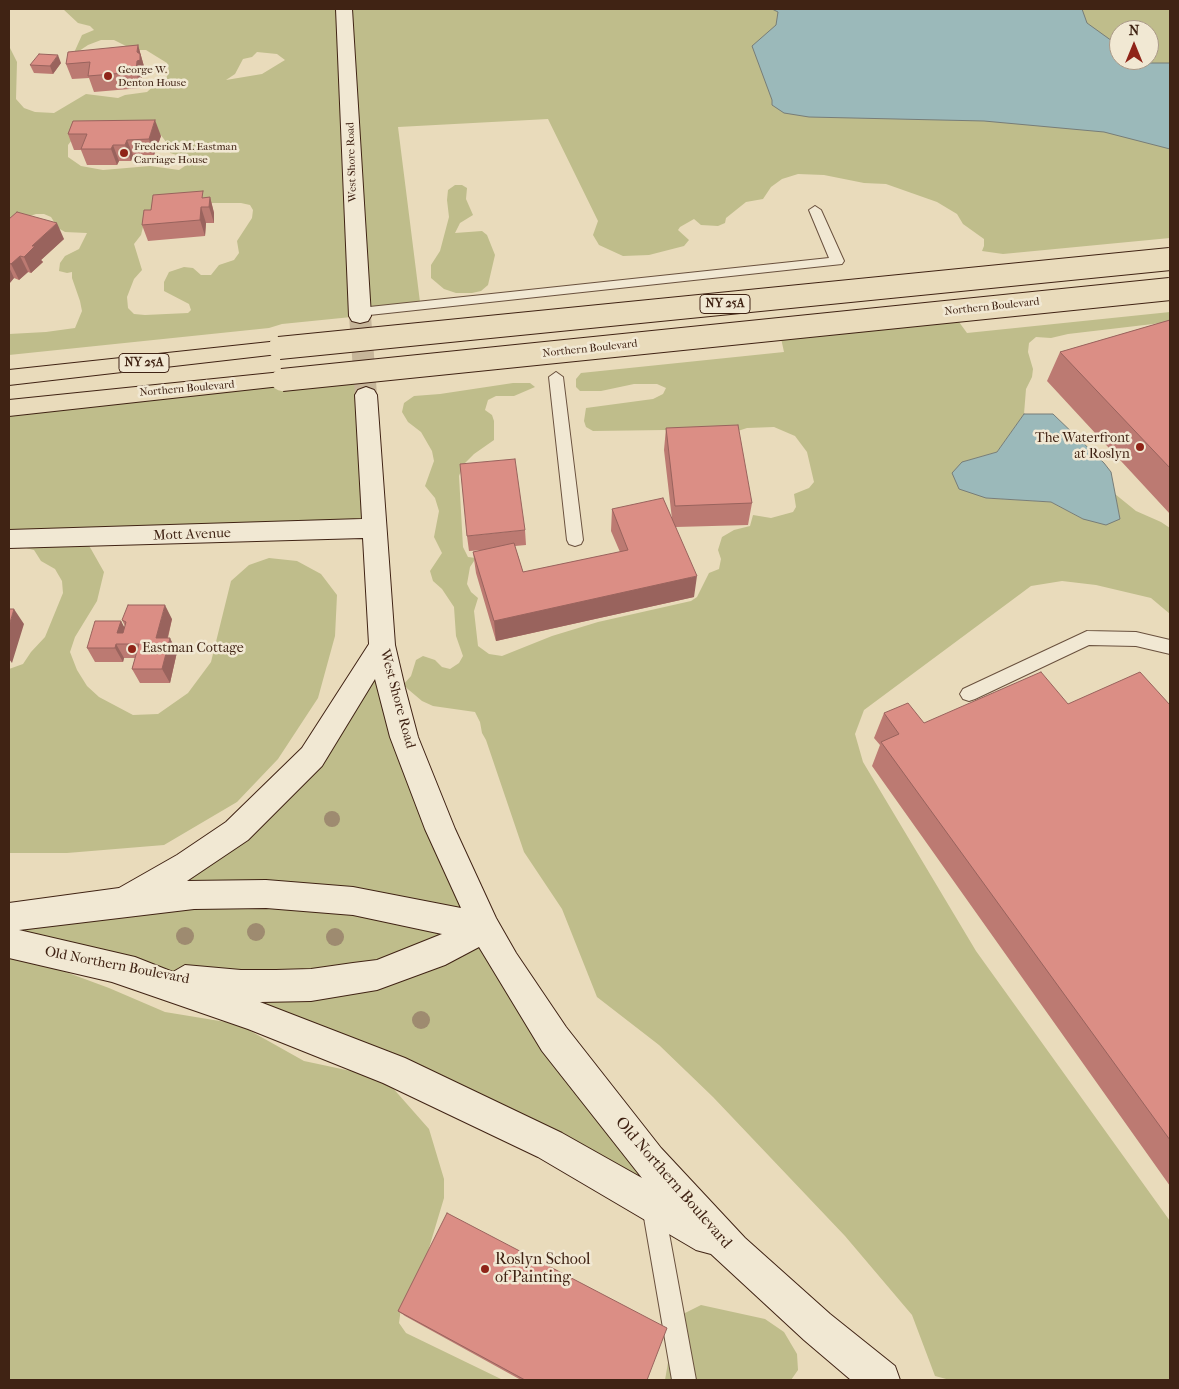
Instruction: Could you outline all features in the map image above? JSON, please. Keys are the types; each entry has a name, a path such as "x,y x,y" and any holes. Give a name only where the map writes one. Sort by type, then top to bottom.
{"main road":[{"name":"West Shore Road","path":"344,9 360,314"},
{"name":"NY 25A","path":"9,378 279,348 1170,259"},
{"name":"Northern Boulevard","path":"9,408 1170,289"},
{"name":"West Shore Road","path":"366,395 382,645 391,688 404,737 440,829 485,928"},
{"name":"Mott Avenue","path":"9,540 374,528"},
{"path":"122,902 188,865 237,831 276,793 312,757 382,645"},
{"path":"9,917 122,902 194,895 266,894 310,896 353,901 485,928"},
{"name":"Old Northern Boulevard","path":"9,943 171,980 241,986 332,982 377,975 434,954 485,928 505,964 554,1039 649,1160 732,1251 817,1328 882,1380"},
{"path":"118,969 248,1013 393,1070 550,1145 732,1251"}],"lane":[{"path":"360,314 837,261 815,210"},
{"path":"556,377 575,540"},
{"path":"969,694 1087,638 1099,636 1136,639 1170,647"},
{"path":"653,1206 684,1380"}],"shaded area":[{"path":"63,9 1170,9 1170,238 1003,254 982,251 984,239 963,224 957,214 937,202 886,184 864,183 824,175 798,174 782,179 771,187 763,199 746,202 726,218 725,223 718,226 701,225 694,219 680,227 678,230 689,240 684,246 649,255 623,256 599,245 593,235 598,221 548,119 398,127 421,310 9,355 9,334 75,328 82,311 80,301 72,278 72,272 59,271 60,263 65,256 79,249 87,233 65,232 58,228 51,217 44,214 36,214 9,223 9,46 17,62 16,99 24,108 35,112 54,113 86,94 118,98 125,95 147,92 158,82 166,79 169,71 167,63 146,50 134,50 114,40 101,40 88,45 73,55 82,35 94,30 90,26 78,23","holes":["257,52 277,54 285,60 262,74 226,80 235,74 243,59 252,57","128,132 160,134 170,147 170,153 187,158 191,162 179,170 150,166 103,170 81,166 68,157 68,145 75,136","175,203 241,203 250,205 253,210 252,218 237,241 239,253 234,260 219,265 211,275 201,275 193,268 184,267 169,272 164,282 164,291 189,304 191,310 188,313 134,314 128,308 127,297 134,279 142,270 134,244 141,235 145,219"]},
{"path":"455,185 462,185 467,188 466,199 473,215 460,223 455,233 482,231 487,235 495,255 488,285 481,291 472,293 456,293 444,289 431,278 431,265 440,251 449,217 448,190"},
{"path":"951,311 967,333 1170,312 1170,322 1068,334 1051,338 1036,337 1029,343 1028,352 1033,369 1032,377 1026,389 1024,414 997,452 963,462 986,498 1051,502 1083,519 1120,518 1115,494 1136,511 1170,528 1170,614 1151,598 1096,585 1062,581 1031,586 864,710 855,734 863,762 976,951 1170,1221 1170,1380 950,1380 935,1376 912,1315 845,1236 713,1097 659,1045 597,997 562,909 524,852 475,712 433,706 422,701 403,685 411,676 416,660 423,656 435,660 442,667 450,669 459,663 463,656 456,636 454,607 442,589 433,581 430,571 442,553 434,537 439,511 435,498 425,486 434,461 432,451 421,432 408,422 402,412 404,403 414,396 513,383 530,383 535,387 514,396 496,396 488,400 485,410 492,415 494,421 494,440 474,454 463,465 459,476 463,547 468,557 476,558 470,567 467,584 471,592 478,598 474,611 478,646 489,654 502,656 552,636 598,622 691,601 697,597 709,573 719,569 721,559 718,550 722,537 734,530 750,526 753,515 771,518 793,512 796,507 794,494 809,488 814,482 807,452 795,436 774,427 747,428 713,439 665,430 593,431 586,427 584,421 586,408 653,399 663,394 666,388 657,384 634,384 601,391 580,391 576,387 576,379 581,373 784,352 779,329"},
{"path":"364,371 374,528 87,542 104,572 97,601 75,637 70,652 77,670 87,686 99,697 133,715 158,714 188,693 211,662 231,581 249,565 269,558 297,561 321,574 337,595 335,636 318,698 278,759 237,802 164,845 67,853 9,853 9,669 23,664 45,637 63,593 62,581 55,569 41,561 34,550 9,544 9,408"},
{"path":"382,645 487,929 731,1255 550,1145 118,970 9,944 9,916 122,900 237,831"},
{"path":"9,951 109,988 165,1012 238,1024 304,1061 384,1078 429,1129 444,1179 444,1198 426,1258 401,1308 399,1323 406,1333 503,1380 9,1380"},
{"path":"701,1305 765,1319 784,1332 797,1354 798,1370 791,1380 665,1380 671,1345 683,1314"}],"water":[{"path":"772,9 1082,9 1087,23 1109,39 1109,70 1159,70 1159,63 1170,63 1170,149 1104,132 984,121 809,117 784,113 772,105 772,100 752,46 776,25 778,12"},
{"path":"1024,414 1053,414 1104,463 1111,472 1120,519 1106,525 1083,519 1051,502 986,498 959,489 952,473 962,462 997,452"}],"building":[{"path":"138,45 137,52 140,54 140,60 137,61 136,72 88,76 90,62 66,64 68,52"},
{"path":"39,54 58,55 50,66 30,65"},
{"path":"155,120 149,139 127,140 125,145 113,145 111,149 81,149 87,134 68,134 73,121"},
{"path":"203,191 202,198 210,197 209,207 201,207 200,220 142,225 144,210 151,210 153,195"},
{"path":"17,212 57,223 32,246 35,246 24,257 20,256 11,264 9,263 9,219"},
{"path":"1170,320 1170,468 1060,352"},
{"path":"738,425 752,503 675,506 666,428"},
{"path":"515,459 525,530 467,536 460,464"},
{"path":"663,498 697,576 494,621 473,552 514,543 523,572 628,550 612,509"},
{"path":"128,605 165,605 156,638 170,638 162,669 132,669 139,644 116,644 115,648 87,648 95,621 121,621 117,633 123,633 126,622 122,620"},
{"path":"9,609 14,609 9,626"},
{"path":"1041,672 1068,704 1140,672 1170,705 1170,1140 881,742 899,734 884,713 908,703 924,723"},
{"name":"Roslyn School of Painting","path":"447,1213 667,1328 647,1380 525,1380 398,1311"}],"tunnel":[{"path":"360,316 366,395"}],"place":[{"name":"George W. Denton House","path":"108,76"},
{"name":"Frederick M. Eastman Carriage House","path":"124,153"},
{"name":"The Waterfront at Roslyn","path":"1140,447"},
{"name":"Eastman Cottage","path":"132,649"},
{"name":"Roslyn School of Painting","path":"485,1269"}]}
